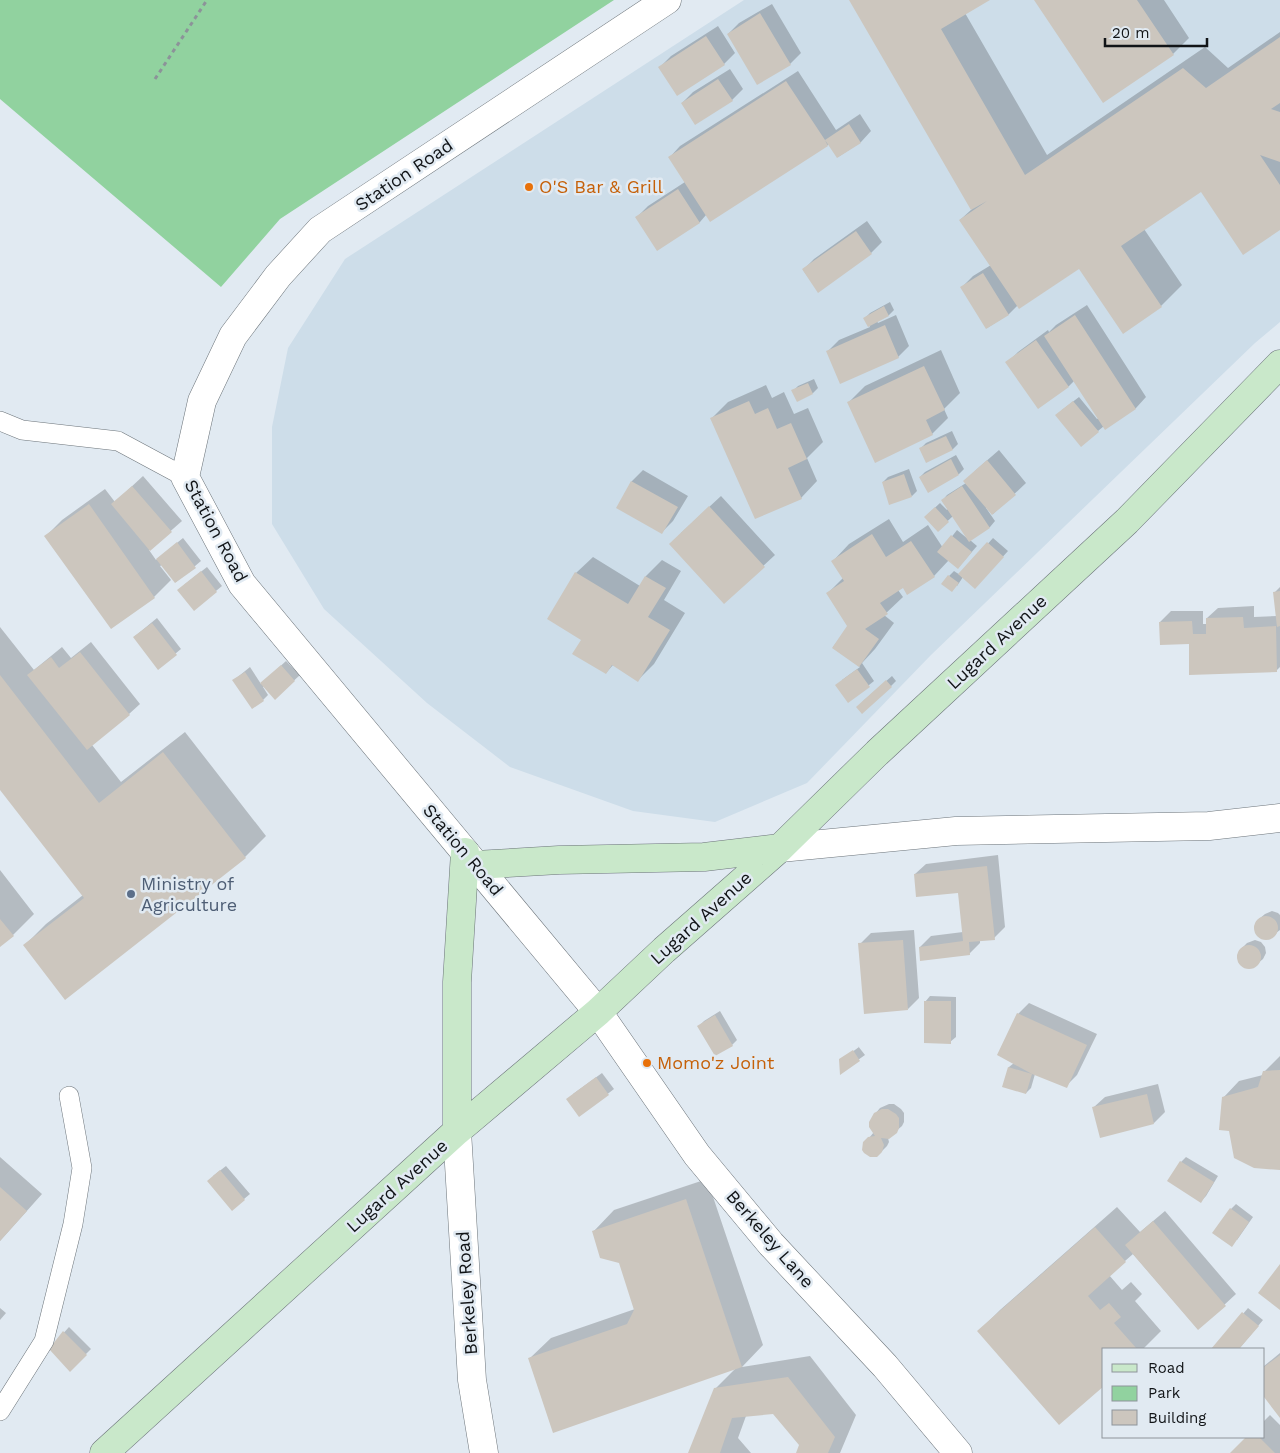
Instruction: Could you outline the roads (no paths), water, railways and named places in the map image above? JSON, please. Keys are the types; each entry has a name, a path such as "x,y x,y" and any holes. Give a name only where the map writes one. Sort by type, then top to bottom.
{"street":[{"name":"Station Road","path":"598,1012 242,584 185,478 202,401 233,336 278,276 320,230 667,0"},
{"name":"Lugard Avenue","path":"104,1453 456,1132 598,1012 664,950 780,848 877,753 1127,521 1280,364"},
{"path":"456,1132 457,982 470,858 559,860 704,857 956,831 1209,826 1280,818"},
{"name":"Berkeley Lane","path":"598,1012 697,1155 771,1244 884,1366 958,1453"},
{"name":"Berkeley Road","path":"456,1132 472,1380 484,1453"}],"lane":[{"path":"0,421 22,430 118,441 185,478"},
{"path":"0,1411 44,1341 73,1224 82,1168 69,1096"}],"place":[{"name":"O'S Bar & Grill","path":"529,187"},
{"name":"Ministry of Agriculture","path":"131,894"},
{"name":"Momo'z Joint","path":"647,1063"}]}
